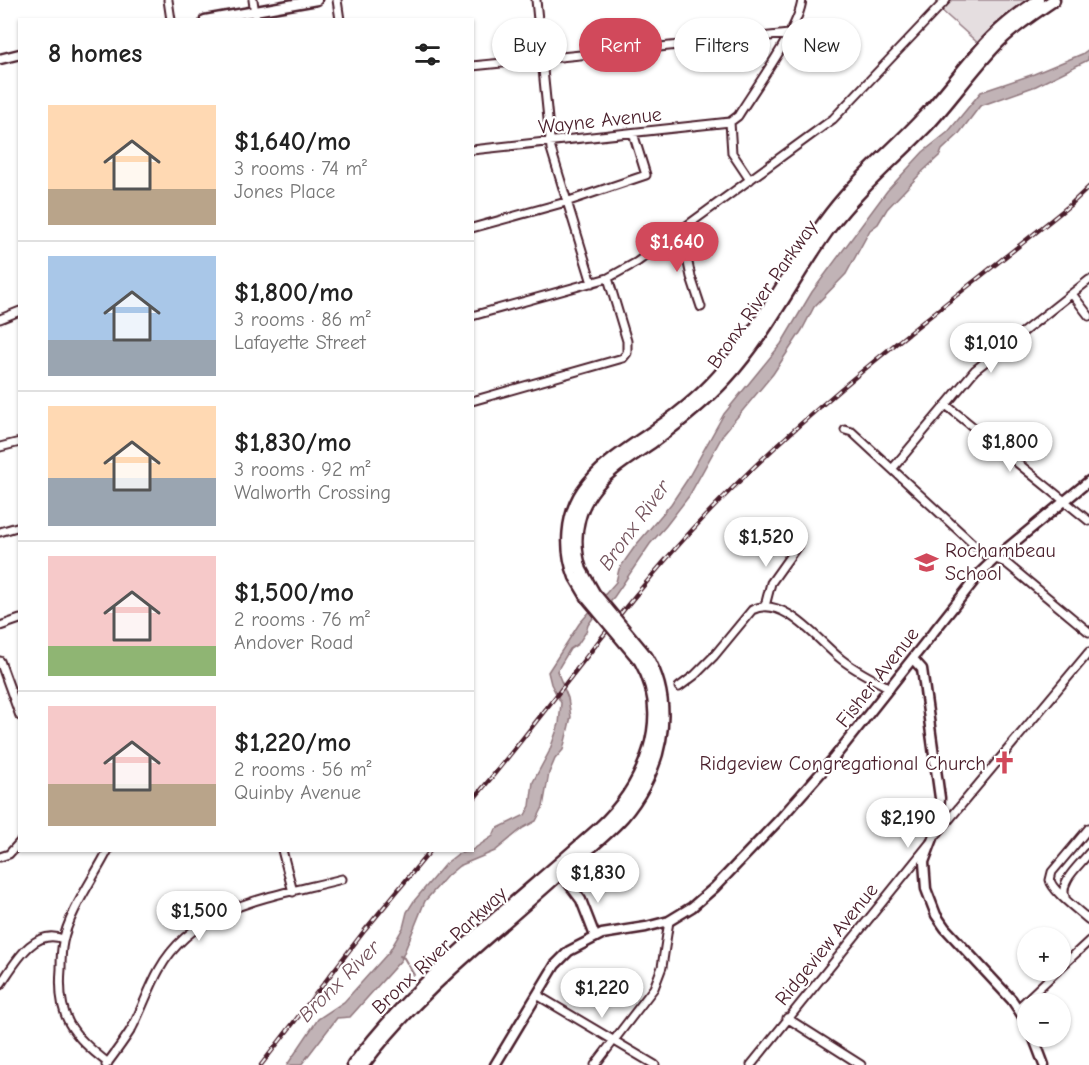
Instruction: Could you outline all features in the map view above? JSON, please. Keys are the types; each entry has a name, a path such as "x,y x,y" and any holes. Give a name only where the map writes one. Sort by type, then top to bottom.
{"highway":[{"name":"Bronx River Parkway","path":"363,1065 398,1023 435,985 620,820 639,794 651,771 661,733 663,706 658,680 578,574 568,553 568,532 574,507 587,484 611,462 679,412 716,378 744,343 818,230 842,199 931,109 990,39 1009,21 1038,0"},
{"name":"Bronx River Parkway","path":"578,574 577,530 581,512 594,489 616,468 690,414 723,383 743,358 825,235 853,199 935,117 1000,41 1020,23 1054,0"},
{"name":"Bronx River Parkway","path":"353,1065 382,1028 417,990 604,824 626,799 646,760 654,723 653,692 644,659"}],"street":[{"path":"168,0 171,18"},
{"path":"253,0 255,15"},
{"path":"225,18 255,15 317,0"},
{"path":"337,0 340,18"},
{"path":"536,0 538,18"},
{"path":"797,18 802,0"},
{"path":"474,315 608,278 637,262 823,128 843,110 946,0"},
{"path":"567,56 782,35"},
{"path":"750,180 732,153 730,122 738,116 782,45"},
{"path":"0,58 18,54"},
{"path":"474,66 492,64"},
{"path":"543,72 550,142 592,283"},
{"name":"Wayne Avenue","path":"474,150 730,122"},
{"path":"474,227 566,202 646,176 633,133"},
{"path":"681,230 691,278 701,307"},
{"path":"474,400 613,363 623,358 627,352 627,341 608,278"},
{"path":"893,468 975,370 1089,280"},
{"path":"1072,294 1089,316"},
{"path":"0,319 18,312"},
{"path":"946,405 1089,521"},
{"path":"845,430 852,432 893,468 984,554 1006,563 1089,632"},
{"path":"0,447 18,442"},
{"name":"Fisher Avenue","path":"495,1065 563,955 595,936 669,921 708,894 780,819 833,759 981,572 1089,481"},
{"path":"0,532 18,527"},
{"path":"765,606 771,583 798,545"},
{"path":"678,687 709,661 752,609 765,606 779,609 794,618 840,658 890,688"},
{"path":"0,626 18,620"},
{"name":"Ridgeview Avenue","path":"751,1065 931,841 1089,652"},
{"path":"913,659 922,669 939,789 938,825 926,855 924,871 926,890 936,915 945,928 1017,1007"},
{"path":"0,661 18,710"},
{"path":"1089,828 1050,876 1052,886 1089,920"},
{"path":"0,858 9,854 18,844"},
{"path":"107,852 63,939 59,990 63,1011 69,1025 80,1039 107,1064 132,1027 160,969 183,940 200,926 232,908 342,879"},
{"path":"283,852 293,892"},
{"path":"1065,897 1064,884 1089,853"},
{"path":"561,873 581,900 595,936"},
{"path":"595,1065 654,988 662,967 669,921"},
{"path":"0,985 21,955 34,943 49,937 63,939"},
{"path":"1071,958 1089,941"},
{"path":"1034,993 1046,981"},
{"path":"537,995 655,1065"},
{"path":"787,1018 861,1065"},
{"path":"1037,1047 1044,1065"}],"shaded area":[{"path":"951,0 1033,0 979,44 941,10"},
{"path":"1089,49 1088,60 1036,86 980,106 958,135 870,230 846,274 814,307 773,374 724,433 689,496 650,544 614,597 593,618 578,644 570,649 558,669 568,698 571,717 563,750 555,759 549,773 543,807 536,821 523,828 495,851 459,866 447,876 425,901 401,960 350,1017 337,1018 301,1065 287,1065 318,1019 344,1002 389,952 403,928 407,912 414,901 445,864 458,854 474,852 474,849 493,836 496,829 525,815 530,806 533,782 549,752 559,724 561,703 551,684 548,672 579,624 616,582 619,569 636,545 671,504 724,414 781,344 812,292 887,191 923,152 948,132 981,92 1034,74"}],"waterway":[{"path":"400,956 404,958 414,975"}],"railway":[{"path":"474,799 648,580 679,544 753,468 840,390 1070,205 1089,187"},
{"path":"261,1065 365,930 429,852"}],"place":[{"name":"Rochambeau School","path":"927,562"},
{"name":"Ridgeview Congregational Church","path":"1004,763"}],"water label":[{"name":"Bronx River","path":"634,525"},
{"name":"Bronx River","path":"339,981"}]}
